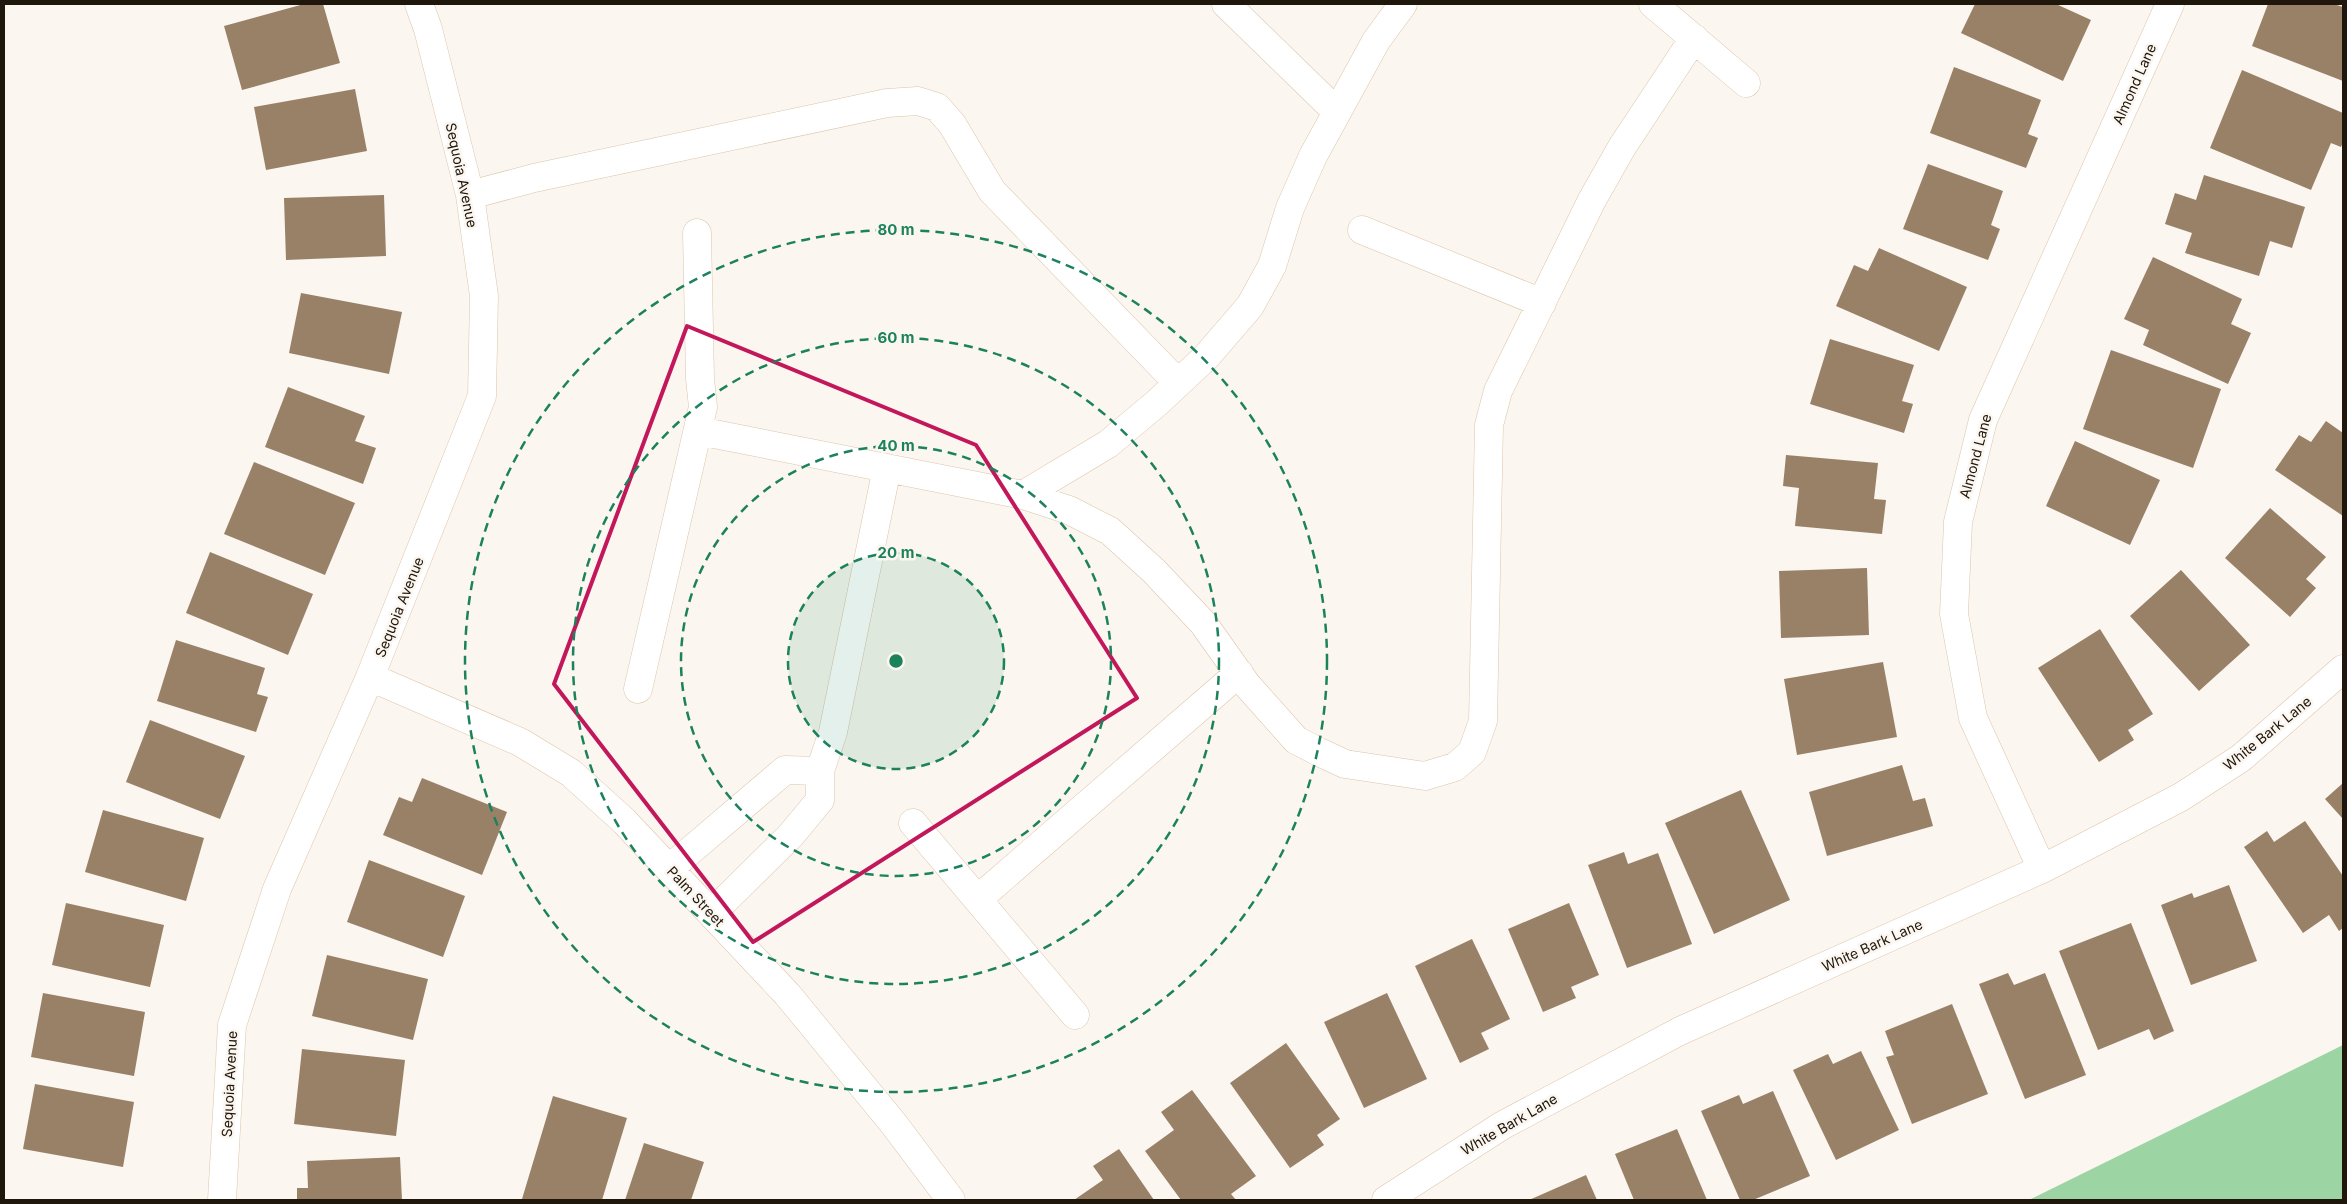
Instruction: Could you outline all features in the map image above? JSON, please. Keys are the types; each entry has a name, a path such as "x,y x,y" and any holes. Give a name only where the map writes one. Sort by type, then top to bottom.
{"street":[{"name":"Sequoia Avenue","path":"222,1200 232,1025 277,889 370,677 482,396 484,296 470,195 428,29 419,4"},
{"path":"1226,4 1336,111"},
{"path":"1023,495 1108,444 1206,357 1250,306 1272,266 1290,208 1313,156 1376,40 1403,4"},
{"path":"1653,4 1746,83"},
{"name":"Almond Lane","path":"2042,869 1973,718 1954,614 1958,522 1983,420 2170,4"},
{"path":"699,431 1023,495 1069,510 1110,531 1154,571 1203,623 1239,673 1296,740 1345,764 1425,776 1455,767 1472,752 1483,721 1489,424 1498,391 1592,200 1622,147 1694,38"},
{"path":"470,195 543,176 877,105 918,102 937,107 952,124 992,191 1178,383"},
{"path":"1362,230 1542,303"},
{"path":"638,689 703,407 700,379 697,233"},
{"path":"712,913 791,835 820,800 820,772 833,732 887,468"},
{"name":"White Bark Lane","path":"1386,1200 1503,1125 1680,1031 2042,869 2181,796 2241,758 2343,669"},
{"path":"978,899 1239,673"},
{"name":"Palm Street","path":"370,677 520,742 571,773 624,821 670,868 793,1001 893,1123 951,1200"},
{"path":"670,868 785,770 820,772"},
{"path":"914,823 1075,1015"}],"highlighted area":[{"path":"687,326 976,445 1137,698 753,942 554,684"}],"green space":[{"path":"2343,1045 2343,1200 2029,1200"}],"building":[{"path":"304,4 323,4 340,63 242,90 224,26"},
{"path":"1975,4 2056,4 2091,20 2063,81 1961,33"},
{"path":"2268,4 2334,4 2343,7 2343,81 2252,46"},
{"path":"1954,67 2041,100 2028,134 2038,138 2026,168 1930,133"},
{"path":"2242,70 2343,113 2343,142 2341,147 2331,143 2311,190 2210,148"},
{"path":"355,89 367,151 266,170 254,107"},
{"path":"1928,164 2003,191 1991,225 2000,229 1988,260 1903,229"},
{"path":"2204,175 2305,207 2292,248 2270,241 2259,276 2185,253 2192,233 2165,224 2175,193 2196,200"},
{"path":"384,195 386,256 286,260 284,198"},
{"path":"1879,248 1967,287 1939,351 1836,306 1854,265 1868,271"},
{"path":"2153,257 2242,299 2231,324 2251,333 2228,384 2143,345 2149,330 2124,319"},
{"path":"301,293 402,312 389,374 289,353"},
{"path":"1830,339 1914,365 1902,401 1913,404 1904,433 1810,404"},
{"path":"2111,350 2221,389 2193,468 2083,429"},
{"path":"288,387 365,416 355,441 376,448 363,484 265,447"},
{"path":"2326,421 2343,433 2343,516 2275,470 2299,435 2311,442"},
{"path":"2075,441 2160,480 2130,545 2046,506"},
{"path":"1786,455 1878,463 1874,499 1886,500 1882,534 1795,526 1799,488 1783,486"},
{"path":"254,462 355,503 325,575 224,534"},
{"path":"2270,508 2326,557 2306,579 2316,588 2290,617 2225,558"},
{"path":"210,552 313,594 288,655 186,613"},
{"path":"1867,568 1869,635 1781,638 1779,571"},
{"path":"2181,570 2250,645 2199,691 2130,616"},
{"path":"2100,629 2153,714 2128,730 2134,740 2099,762 2038,668"},
{"path":"176,640 265,668 257,694 268,697 256,732 157,701"},
{"path":"1883,662 1897,737 1797,755 1784,679"},
{"path":"150,720 245,756 220,819 126,782"},
{"path":"1902,765 1913,801 1925,798 1933,826 1827,856 1809,792"},
{"path":"422,778 507,812 482,875 383,835 399,797 412,802"},
{"path":"2343,783 2343,819 2325,799"},
{"path":"1741,790 1790,900 1714,934 1665,823"},
{"path":"103,810 204,838 186,901 85,872"},
{"path":"2305,821 2343,876 2343,928 2339,931 2329,915 2303,933 2244,847 2267,831 2274,842"},
{"path":"1624,852 1628,864 1658,853 1692,944 1627,968 1588,865"},
{"path":"369,860 465,896 443,957 347,922"},
{"path":"2229,885 2257,961 2191,985 2161,905 2192,893 2194,898"},
{"path":"66,903 164,925 150,987 52,965"},
{"path":"1569,903 1599,975 1571,987 1576,998 1543,1012 1508,929"},
{"path":"2131,923 2174,1031 2154,1040 2149,1029 2098,1050 2059,951"},
{"path":"1472,939 1510,1019 1481,1033 1489,1049 1460,1063 1415,966"},
{"path":"327,955 428,979 413,1040 312,1016"},
{"path":"2008,973 2014,985 2045,973 2086,1075 2025,1099 1979,984"},
{"path":"43,993 145,1012 134,1076 31,1057"},
{"path":"1387,993 1427,1079 1364,1108 1324,1022"},
{"path":"1952,1004 1988,1094 1912,1124 1886,1057 1894,1055 1885,1031"},
{"path":"1286,1043 1340,1119 1317,1135 1324,1145 1290,1168 1230,1083"},
{"path":"302,1049 405,1060 396,1136 294,1124"},
{"path":"1861,1051 1899,1130 1836,1160 1793,1070 1828,1054 1833,1064"},
{"path":"35,1084 134,1102 123,1167 23,1149"},
{"path":"1192,1090 1256,1176 1231,1194 1236,1200 1181,1200 1145,1151 1174,1130 1161,1112"},
{"path":"1773,1091 1810,1176 1753,1200 1740,1200 1701,1111 1739,1095 1743,1104"},
{"path":"553,1096 627,1118 602,1200 522,1199"},
{"path":"1677,1129 1707,1200 1634,1200 1615,1154"},
{"path":"644,1143 704,1162 691,1200 625,1200"},
{"path":"1119,1149 1154,1200 1074,1200 1103,1180 1093,1166"},
{"path":"400,1157 402,1200 297,1200 297,1188 308,1188 307,1161"},
{"path":"1586,1175 1597,1200 1529,1200"}]}
